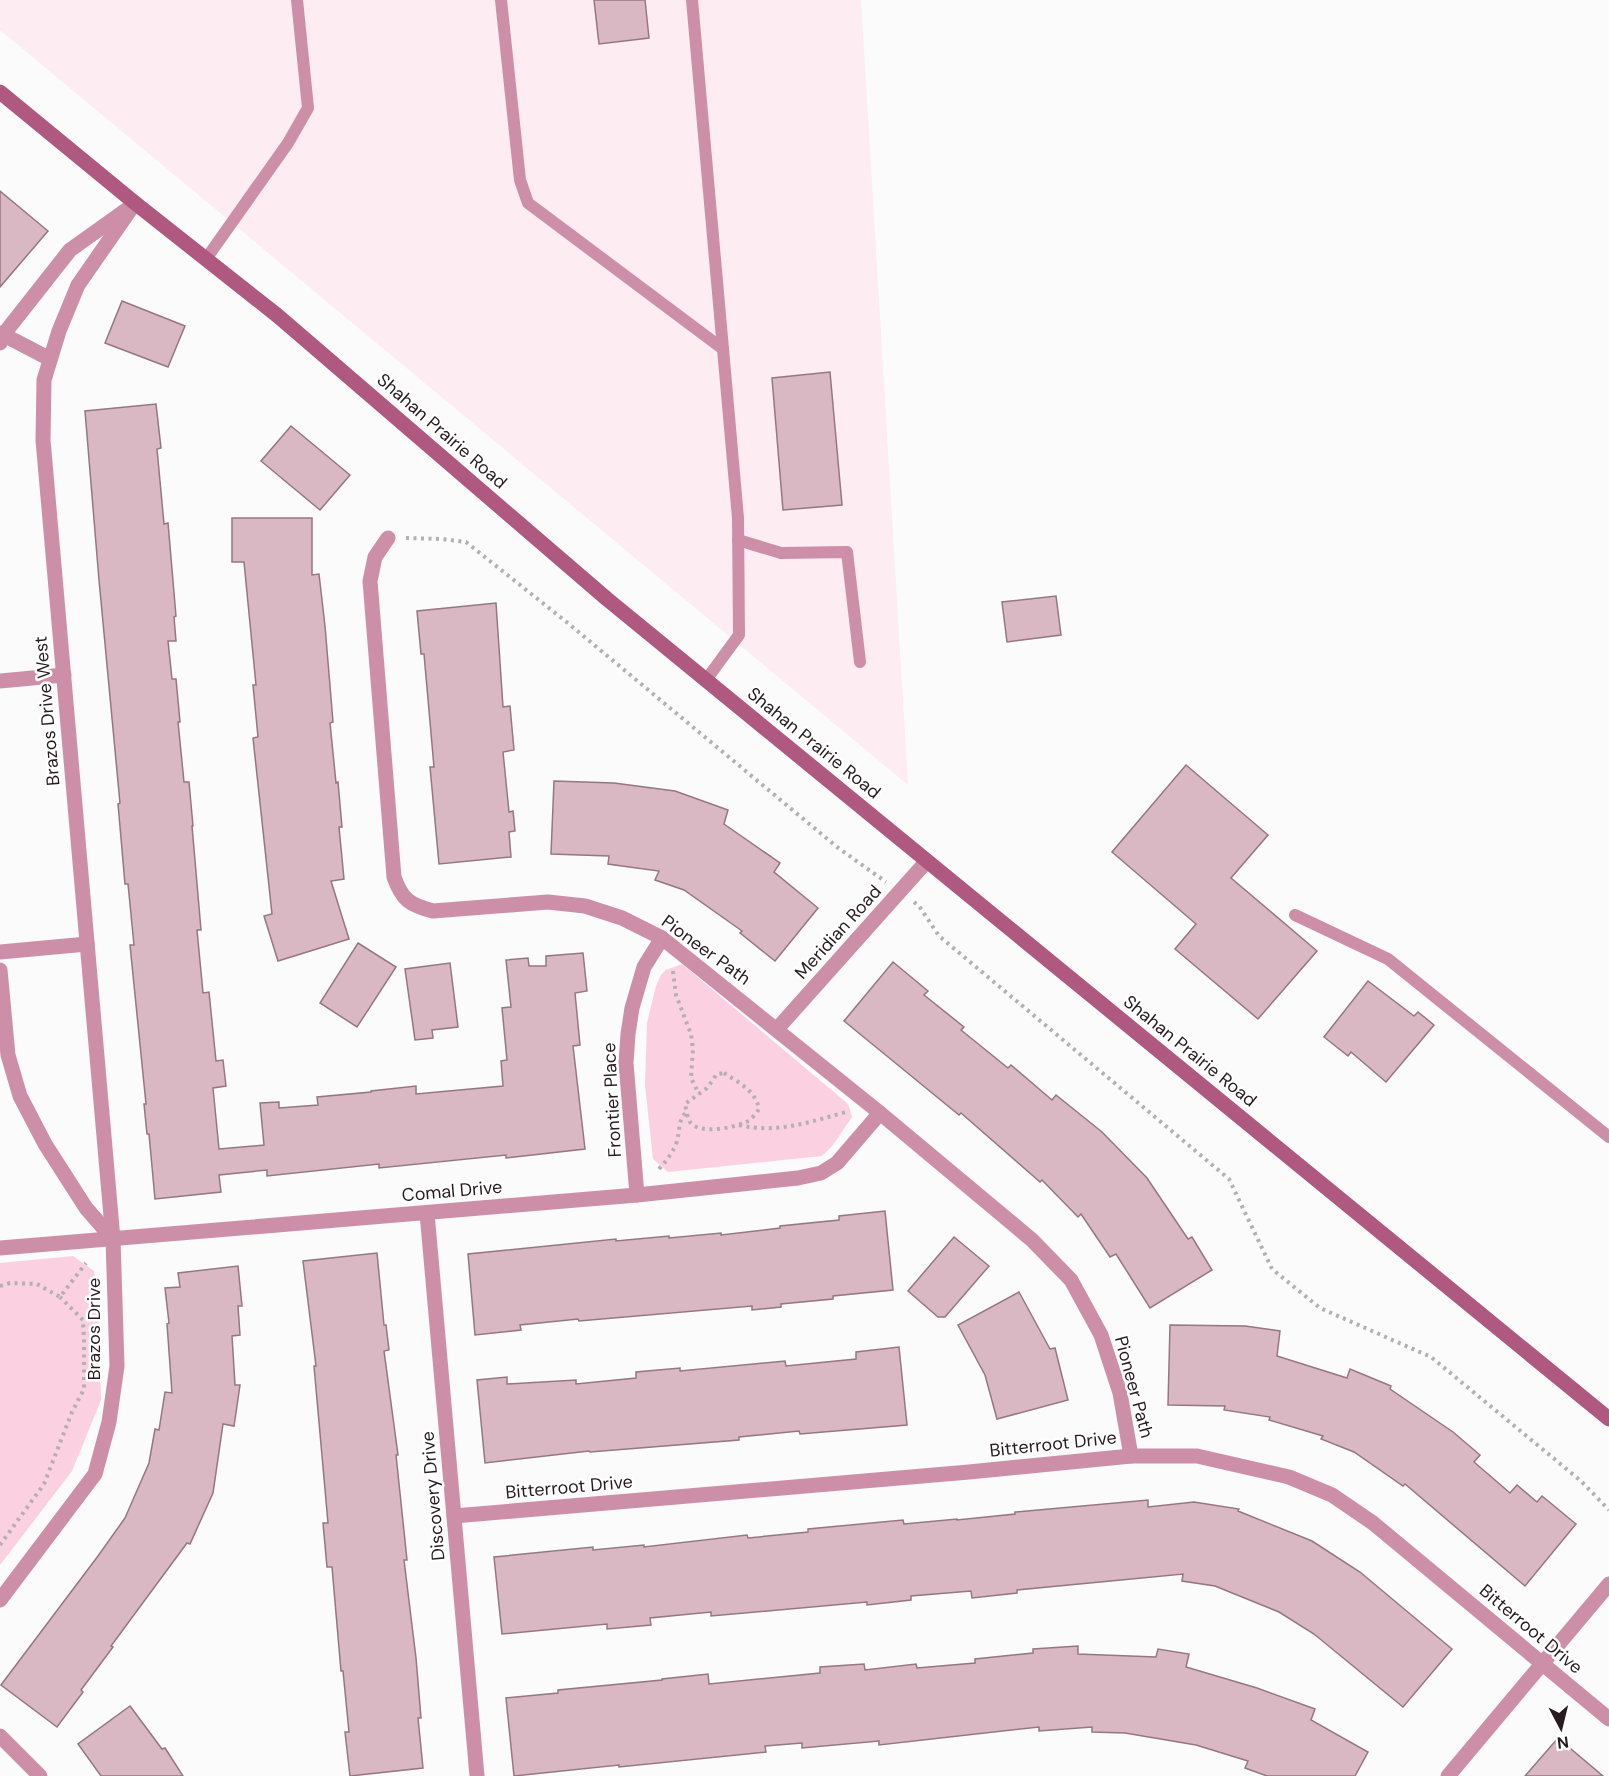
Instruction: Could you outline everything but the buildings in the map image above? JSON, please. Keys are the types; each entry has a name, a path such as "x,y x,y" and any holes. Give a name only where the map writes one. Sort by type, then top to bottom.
{"street":[{"name":"Shahan Prairie Road","path":"0,92 135,203 279,316 598,591 1609,1419"},
{"path":"50,359 1,337 70,250 135,203"},
{"name":"Brazos Drive West","path":"113,1239 43,440 44,380 59,331 78,285 135,203"},
{"name":"Pioneer Path","path":"388,538 375,557 370,581 394,877 399,891 407,900 420,908 433,911 549,902 585,906 622,918 662,938 880,1113 1032,1240 1071,1280 1101,1335 1120,1393 1131,1456"},
{"path":"0,681 64,675"},
{"name":"Meridian Road","path":"777,1029 927,861"},
{"name":"Frontier Place","path":"637,1195 627,1063 628,1034 632,1008 644,968 662,938"},
{"path":"0,952 87,944"},
{"path":"0,969 8,1055 20,1096 45,1144 86,1208 113,1239"},
{"name":"Comal Drive","path":"0,1248 637,1195 798,1178 821,1173 837,1163 880,1113"},
{"name":"Discovery Drive","path":"427,1213 477,1776"},
{"name":"Brazos Drive","path":"0,1600 95,1474 109,1422 117,1366 113,1239"},
{"name":"Bitterroot Drive","path":"454,1516 1131,1456 1197,1456 1289,1477 1332,1495 1373,1523 1609,1719"},
{"path":"1448,1776 1609,1584"},
{"path":"0,1736 40,1776"}],"lane":[{"path":"206,259 288,143 308,108 297,0"},
{"path":"501,0 520,180 528,203 723,349"},
{"path":"692,0 738,518 739,635 706,680"},
{"path":"738,540 781,553 847,552 860,662"},
{"path":"1294,915 1388,959 1609,1137"}],"path":[{"path":"388,538 466,542 569,624 837,846 919,906 939,936 1229,1179 1272,1269 1320,1308 1431,1357 1581,1481 1609,1510"},
{"path":"673,970 676,995 691,1034 693,1049 691,1078 699,1094"},
{"path":"724,1073 753,1093 758,1100 759,1109 747,1122 709,1130 691,1124 687,1112 685,1104 706,1088 717,1074 724,1073"},
{"path":"659,1168 668,1159 677,1142 680,1120 687,1112"},
{"path":"738,1125 755,1129 783,1128 846,1112"},
{"path":"60,1297 86,1263"},
{"path":"0,1286 10,1283 37,1284 60,1297 83,1320 84,1340 84,1389 72,1412 44,1484 0,1545"}],"shaded area":[{"path":"0,0 861,0 908,785 0,30"},
{"path":"682,964 848,1104 852,1117 833,1145 822,1156 668,1172 653,1159 645,1085 647,1023 661,975 666,970"},
{"path":"73,1256 94,1271 98,1294 101,1400 72,1471 0,1565 0,1263"}]}
